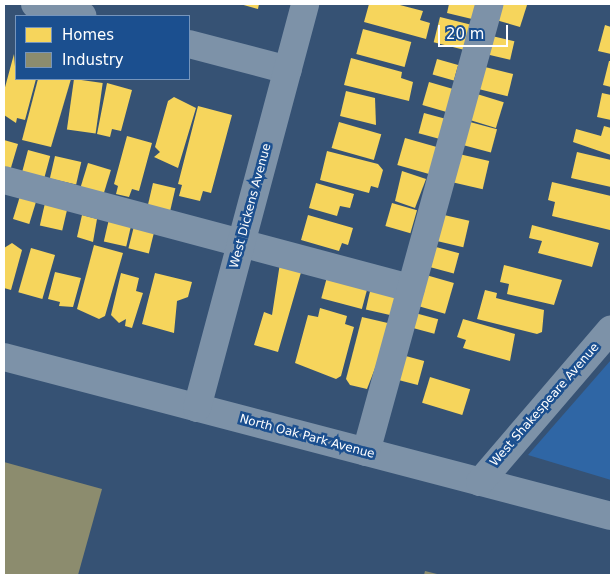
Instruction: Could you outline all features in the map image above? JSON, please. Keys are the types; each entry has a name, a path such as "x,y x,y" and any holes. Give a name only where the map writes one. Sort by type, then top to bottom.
{"street":[{"path":"35,4 79,15"},
{"name":"West Dickens Avenue","path":"197,408 305,4"},
{"path":"366,452 489,4"},
{"path":"190,44 288,70"},
{"path":"4,180 411,288"},
{"name":"West Shakespeare Avenue","path":"480,482 611,329"},
{"name":"North Oak Park Avenue","path":"4,357 611,516"}],"shaded area":[{"path":"611,360 611,480 528,455"}],"building: Homes":[{"path":"240,4 259,4 258,9"},
{"path":"369,4 396,4 423,11 420,20 430,23 426,39 364,22"},
{"path":"449,4 476,4 472,19 447,13"},
{"path":"501,4 527,5 520,27 496,20"},
{"path":"440,17 471,25 465,50 434,42"},
{"path":"605,25 611,27 611,54 598,51"},
{"path":"363,29 411,42 405,67 356,54"},
{"path":"492,36 514,41 510,60 488,55"},
{"path":"14,54 15,80 36,80 25,120 17,118 16,123 4,115 4,91"},
{"path":"351,58 402,72 401,78 413,82 409,101 344,85"},
{"path":"437,59 458,65 454,80 433,74"},
{"path":"609,61 611,61 611,87 603,85"},
{"path":"485,67 513,74 508,96 479,89"},
{"path":"38,80 71,80 51,147 22,140"},
{"path":"74,80 103,83 96,134 67,130"},
{"path":"429,82 454,89 447,112 422,105"},
{"path":"107,83 132,90 121,131 112,129 110,137 97,134"},
{"path":"346,91 375,98 376,125 340,116"},
{"path":"602,93 611,95 611,120 597,117"},
{"path":"477,94 504,102 496,128 469,120"},
{"path":"174,97 196,108 178,168 154,157 160,152 155,147 168,101"},
{"path":"198,106 232,115 211,193 203,191 200,201 179,196 182,185 178,184"},
{"path":"424,113 446,119 441,139 419,133"},
{"path":"339,122 381,134 374,160 332,148"},
{"path":"470,122 497,129 491,152 464,145"},
{"path":"604,126 611,128 611,155 573,142 576,129 601,136"},
{"path":"127,136 152,143 139,191 132,189 129,197 116,194 118,186 114,184"},
{"path":"405,138 437,147 429,174 397,165"},
{"path":"4,140 18,144 10,171 4,169"},
{"path":"28,150 50,156 44,180 22,174"},
{"path":"327,151 378,164 383,170 378,188 371,186 369,193 320,180"},
{"path":"577,152 611,160 611,187 571,178"},
{"path":"459,154 489,161 483,189 452,182"},
{"path":"55,156 81,162 76,184 50,178"},
{"path":"88,163 111,170 103,196 80,189"},
{"path":"402,171 426,179 415,208 395,201"},
{"path":"552,182 611,196 610,230 552,216 555,202 548,200"},
{"path":"153,183 175,188 170,214 147,208"},
{"path":"316,183 354,194 350,208 340,206 337,216 309,208"},
{"path":"20,196 36,201 29,224 13,219"},
{"path":"45,203 67,208 62,231 40,225"},
{"path":"392,203 417,210 410,233 385,226"},
{"path":"82,215 97,219 93,242 77,237"},
{"path":"308,215 353,228 348,245 342,243 339,251 301,240"},
{"path":"444,215 469,221 463,247 438,241"},
{"path":"109,219 131,224 126,247 104,241"},
{"path":"532,225 599,243 592,267 538,253 542,241 529,238"},
{"path":"134,226 154,231 149,253 128,248"},
{"path":"12,243 22,250 11,290 4,288 4,248"},
{"path":"94,245 123,253 105,316 99,319 77,309"},
{"path":"436,247 459,253 454,273 431,267"},
{"path":"31,248 55,255 42,299 18,292"},
{"path":"280,263 302,269 278,352 254,345 264,312 272,315"},
{"path":"504,265 562,280 554,305 507,294 509,284 500,282"},
{"path":"55,272 81,278 73,307 59,306 60,302 48,299"},
{"path":"121,273 139,278 136,291 143,293 132,328 125,326 126,319 119,323 111,315"},
{"path":"155,273 192,282 188,297 177,301 174,333 142,324"},
{"path":"426,275 454,283 445,314 417,306"},
{"path":"327,277 368,288 362,309 321,298"},
{"path":"371,287 397,293 392,315 366,309"},
{"path":"485,290 497,293 496,298 544,310 542,332 537,334 477,319"},
{"path":"320,308 347,316 345,324 354,327 341,376 336,379 295,363 308,315 318,317"},
{"path":"415,313 438,319 434,334 411,327"},
{"path":"362,317 392,324 367,389 350,385 346,379"},
{"path":"463,319 515,334 510,361 463,348 466,340 457,337"},
{"path":"402,355 424,361 418,385 396,379"},
{"path":"430,377 470,389 462,415 422,403"}],"building: Industry":[{"path":"4,462 102,489 78,575 4,575"},
{"path":"425,571 441,575 424,575"}]}
